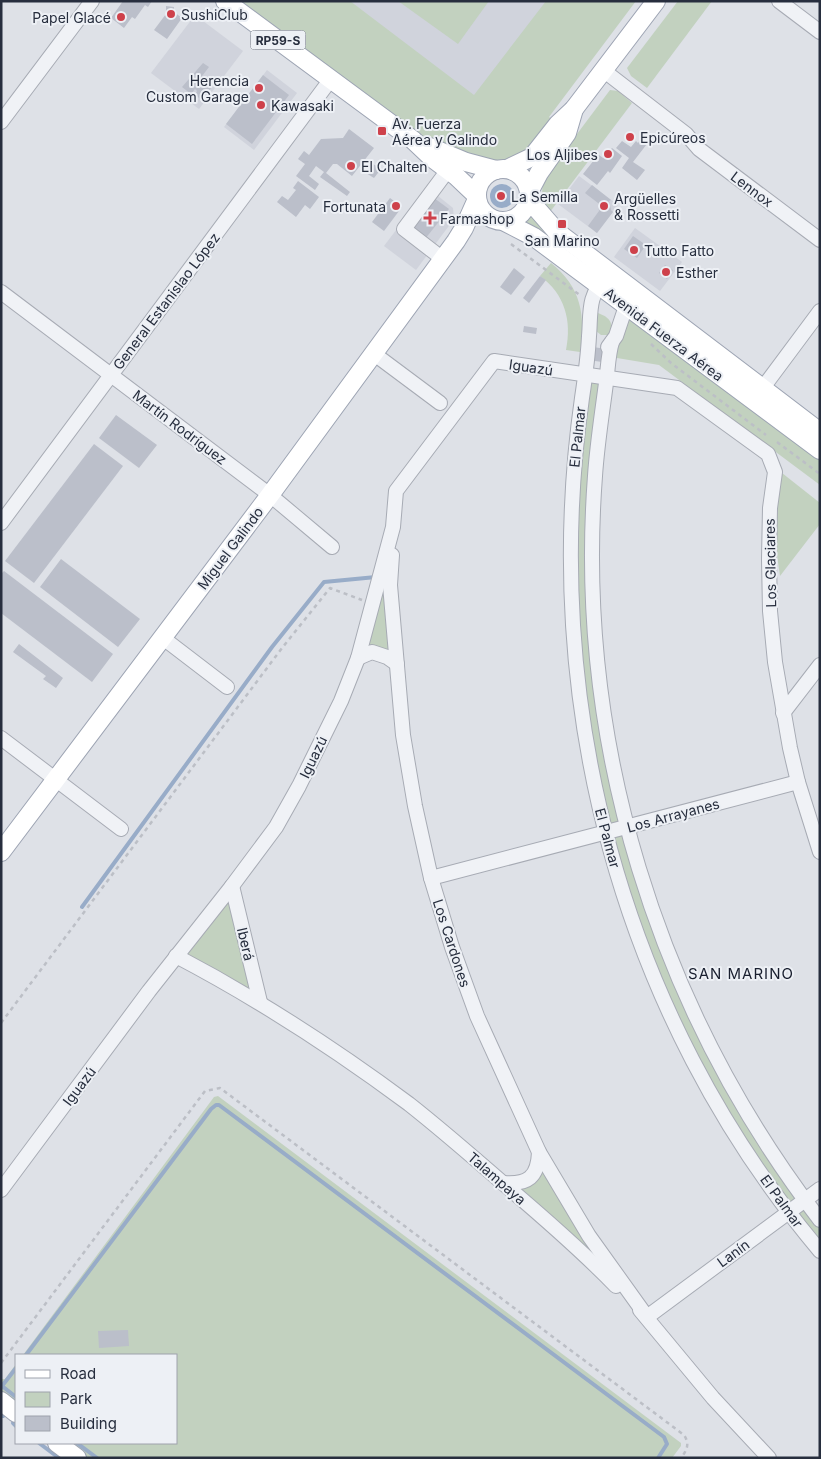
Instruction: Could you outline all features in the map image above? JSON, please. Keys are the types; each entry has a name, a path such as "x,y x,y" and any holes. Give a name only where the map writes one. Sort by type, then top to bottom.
{"main road":[{"name":"Avenida Fuerza Aérea","path":"225,1 415,141 476,197 479,207 490,219 501,222 534,238 604,279 758,395 820,450"},
{"path":"476,197 482,179 488,174 532,156 558,124 574,109 656,1"},
{"path":"501,222 520,216 525,211 529,194 539,173 567,133 574,109"},
{"name":"Avenida Fuerza Aérea","path":"415,141 466,162 515,172 522,177 527,184 529,194 537,209 604,279"},
{"name":"Miguel Galindo","path":"1,852 270,495 443,259 464,228 476,197"},
{"name":"Miguel Galindo","path":"456,241 469,232 501,222"},
{"name":"Avenida Fuerza Aérea","path":"758,395 820,432"},
{"path":"1,1402 15,1411"},
{"path":"58,1444 77,1458"}],"street":[{"path":"1,122 92,1"},
{"path":"779,1 820,32"},
{"name":"Lennox","path":"604,70 686,134 699,148 820,240"},
{"name":"General Estanislao López","path":"1,523 331,79"},
{"name":"Lennox","path":"686,134 704,141 820,228"},
{"path":"443,259 404,230 448,170"},
{"name":"El Palmar","path":"604,279 591,302 590,338 576,440 571,506 571,610 580,704 590,769 622,891 642,948 666,1004 692,1058 726,1119 789,1212 820,1251"},
{"name":"Martín Rodríguez","path":"1,292 270,495 332,547"},
{"name":"El Palmar","path":"607,378 605,363 607,349 616,336 629,298"},
{"path":"758,395 820,311"},
{"name":"El Palmar","path":"585,375 583,360 585,346 590,338"},
{"name":"El Palmar","path":"612,342 598,442 593,506 592,571 594,636 601,700 612,764 626,827 642,884 662,940 710,1049 739,1101 771,1152 820,1220"},
{"path":"374,353 440,403"},
{"name":"Iguazú","path":"1,1190 176,956 276,827 299,786 341,701 358,658 392,527 396,491 494,362 585,375"},
{"name":"Los Glaciares","path":"585,375 677,388 768,454 775,472 770,508 768,559 770,611 775,662 783,713 798,782 820,852"},
{"name":"Los Cardones","path":"392,527 390,585 405,744 415,806 431,878 452,946 477,1016 539,1152 589,1236 647,1317"},
{"path":"163,638 227,687"},
{"path":"358,658 372,652 387,657 396,664"},
{"path":"783,713 820,666"},
{"path":"1,738 121,829"},
{"name":"Los Arrayanes","path":"431,878 798,782"},
{"name":"Iberá","path":"232,886 260,1002"},
{"name":"Talampaya","path":"176,956 260,1002 352,1064 409,1105 457,1143 601,1270 647,1317 713,1398 769,1458"},
{"path":"503,1183 517,1184 530,1178 538,1166 539,1152"},
{"name":"Lanín","path":"647,1317 820,1189"}],"path":[{"path":"510,243 576,293 591,302"},
{"path":"650,344 671,364 819,473 820,469"},
{"path":"1,1023 276,656 330,588 372,604"},
{"path":"1,1363 206,1091 220,1088 684,1435 688,1441 688,1448 681,1458"}],"shaded area":[{"path":"335,1 571,1 485,114"},
{"path":"195,15 243,51 199,109 151,73"},
{"name":"Kawasaki","path":"267,70 297,93 254,150 224,127"},
{"path":"579,176 618,205 597,233 558,204"},
{"path":"428,188 453,208 454,219 416,270 384,246"},
{"path":"635,228 682,262 660,291 614,257"}],"green space":[{"path":"237,1 350,1 474,95 546,1 636,1 549,117 557,124 530,153 506,164 489,165 454,153 424,137"},
{"path":"398,1 489,1 458,44"},
{"path":"678,1 712,1 647,88 631,76 627,68"},
{"path":"610,90 618,91 632,103 550,212 542,196 544,178"},
{"path":"528,204 820,432 820,485 659,365 611,357 626,306 512,220 525,211"},
{"path":"551,263 569,282 579,303 582,326 580,352 566,350 568,329 565,309 549,283 540,276"},
{"path":"598,313 610,321 612,327 611,335 601,335 596,331 596,315"},
{"path":"585,375 607,378 593,506 611,764 685,995 820,1220 820,1251 692,1058 605,832 570,572"},
{"path":"782,473 820,503 820,524 780,576 776,548 777,509"},
{"path":"382,567 397,664 387,657 358,658"},
{"path":"232,886 260,1002 176,956"},
{"path":"218,1096 681,1443 681,1446 672,1458 77,1458 58,1444 178,1444 178,1354 24,1354 214,1097"},
{"path":"539,1152 589,1236 601,1270 503,1183 530,1178"},
{"path":"15,1365 15,1412 1,1401 1,1379 5,1379"}],"water":[{"name":"La Semilla","path":"502,184 507,185 513,191 513,201 507,207 502,208 497,207 491,201 490,196 491,191 497,185"}],"building":[{"path":"123,1 152,1 148,7 145,5 135,19 132,17 124,28 111,18"},
{"path":"166,6 174,7 174,12 182,18 167,39 154,30 166,14"},
{"path":"203,63 209,67 199,80 201,81 199,85 201,86 204,83 211,88 202,100 195,95 197,91 195,89 191,94 182,87"},
{"name":"Kawasaki","path":"263,75 289,95 252,144 226,124"},
{"path":"349,129 374,148 352,176 337,164 333,164 326,173 350,192 347,196 320,177 324,172 316,166 309,176 319,184 315,190 296,176 305,164 298,159 304,151 309,155 321,139 343,138"},
{"path":"644,135 650,140 633,162 645,170 637,180 622,168 629,158 616,148 622,141 631,147 636,141 638,143"},
{"path":"612,148 622,156 610,173 608,171 597,185 583,174 594,160 597,162 599,160 597,158 599,155 603,158"},
{"path":"373,164 381,169 374,178 366,173"},
{"path":"298,181 319,197 310,209 305,205 296,217 277,202 282,196 288,200 296,190 293,188"},
{"name":"Argüelles & Rossetti","path":"592,185 611,200 609,201 613,212 597,233 588,226 599,211 598,203 585,193"},
{"path":"390,198 402,207 384,231 372,222"},
{"name":"Farmashop","path":"434,198 449,209 425,239 411,228"},
{"path":"633,236 646,245 637,258 624,249"},
{"path":"665,265 673,270 667,279 659,273"},
{"path":"514,268 525,277 511,295 500,287"},
{"path":"540,276 546,280 529,303 523,298"},
{"path":"524,326 537,328 536,334 523,332"},
{"path":"581,345 612,350 610,363 580,359"},
{"path":"116,415 157,445 139,468 99,438"},
{"path":"94,444 123,466 34,583 5,561"},
{"path":"61,559 140,619 118,647 40,587"},
{"path":"4,571 113,654 92,682 1,613 1,574"},
{"path":"19,644 63,678 56,688 43,679 46,676 13,652"},
{"path":"128,1330 129,1346 99,1348 98,1331"}],"waterway":[{"path":"82,907 272,647 324,582 376,577"},
{"path":"27,1354 211,1109 219,1105 664,1437 667,1444 658,1458"},
{"path":"2,1386 15,1369"},
{"path":"2,1386 15,1396"},
{"path":"40,1444 59,1458"},
{"path":"78,1444 97,1458"}],"place":[{"name":"SushiClub","path":"171,14"},
{"name":"Papel Glacé","path":"121,17"},
{"name":"Herencia Custom Garage","path":"259,88"},
{"name":"Kawasaki","path":"261,105"},
{"name":"Av. Fuerza Aérea y Galindo","path":"382,131"},
{"name":"Epicúreos","path":"630,137"},
{"name":"Los Aljibes","path":"608,154"},
{"name":"El Chalten","path":"351,166"},
{"name":"La Semilla","path":"501,196"},
{"name":"Fortunata","path":"396,206"},
{"name":"Argüelles & Rossetti","path":"604,206"},
{"name":"Farmashop","path":"430,218"},
{"name":"San Marino","path":"562,224"},
{"name":"Tutto Fatto","path":"634,250"},
{"name":"Esther","path":"666,272"}],"district":[{"name":"SAN MARINO","path":"741,973"}]}
